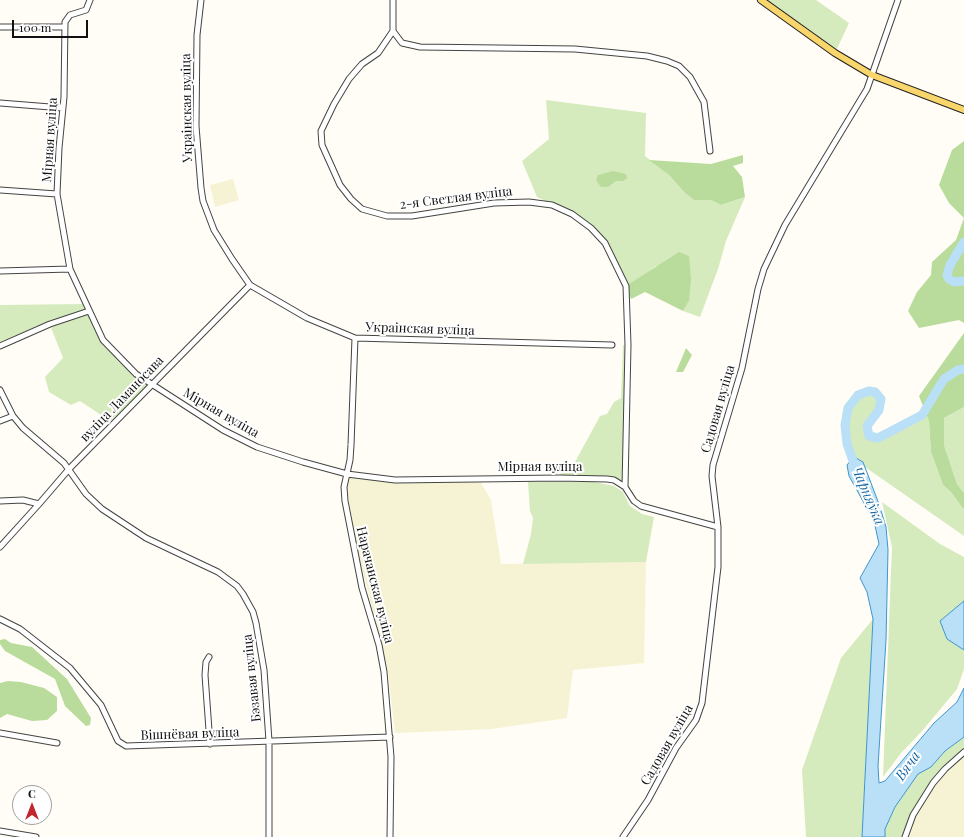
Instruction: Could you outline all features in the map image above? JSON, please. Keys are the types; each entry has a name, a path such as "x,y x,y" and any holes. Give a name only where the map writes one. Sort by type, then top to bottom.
{"main road":[{"path":"761,0 835,53 872,75 964,110"}],"street":[{"path":"0,27 65,26 67,18 70,14 86,10 90,0"},
{"name":"Украінская вуліца","path":"201,0 197,35 196,126 201,188 205,208 214,230 250,285 307,318 355,338 612,345"},
{"path":"393,0 393,31 402,43 420,47 575,50 646,56 667,61 679,66 690,77 704,102 710,150"},
{"name":"Садовая вуліца","path":"624,837 638,817 676,748 700,712 718,567 718,527 712,476 713,465 742,368 758,289 764,269 785,225 818,168 868,89 898,0"},
{"name":"Мірная вуліца","path":"65,26 65,70 57,194 70,269 103,340 136,374 224,430 257,447 347,474 395,480 594,478 614,480 625,487"},
{"name":"2-я Светлая вуліца","path":"393,31 378,53 362,64 349,79 334,104 321,131 322,145 340,185 350,199 362,209 387,216 412,216 494,202 529,202 552,205 572,214 591,228 605,243 626,286 628,345 625,487"},
{"path":"0,102 63,108"},
{"path":"0,190 57,194"},
{"path":"0,271 70,269"},
{"name":"вуліца Ламаносава","path":"0,547 69,469 250,285"},
{"path":"0,346 50,324 89,311"},
{"name":"Нарачанская вуліца","path":"355,338 351,445 344,487 345,501 360,581 384,672 392,771 390,837"},
{"name":"Бэзавая вуліца","path":"0,390 14,416 23,428 58,456 86,494 112,517 146,538 218,572 243,594 253,612 261,645 265,676 269,741 269,837"},
{"path":"0,421 14,416"},
{"path":"625,487 634,501 641,506 718,527"},
{"path":"0,501 23,500 39,504"},
{"name":"Вішнёвая вуліца","path":"0,619 20,629 70,668 101,706 115,737 121,744 132,747 390,737"},
{"path":"209,658 206,662 205,675 210,744"},
{"path":"0,733 57,743"},
{"path":"905,837 913,815 933,783 945,769 964,752"},
{"path":"0,831 36,837"}],"shaded area":[{"path":"233,179 239,200 215,207 210,185"},
{"path":"349,477 395,482 480,481 491,500 501,564 646,562 644,663 573,670 567,718 492,729 395,733 388,672 358,553 347,487"},
{"path":"964,754 964,837 907,837 916,810 934,784"}],"green space":[{"path":"761,0 816,0 849,23 835,53"},
{"path":"546,100 646,113 645,156 669,175 685,193 694,200 711,200 721,205 745,197 726,241 718,269 700,317 683,311 689,301 656,266 640,279 626,286 605,243 572,214 537,197 522,161 549,139"},
{"path":"964,141 964,218 949,203 939,185 952,150"},
{"path":"743,155 743,163 733,166 742,177 745,197 721,205 711,200 694,200 685,193 669,175 649,160 711,164"},
{"path":"613,171 626,174 627,178 623,181 616,181 608,187 601,187 596,180 598,175"},
{"path":"964,218 964,323 959,320 919,328 908,311 917,292 931,275 932,262 956,240"},
{"path":"679,252 689,256 691,279 689,301 683,311 645,292 631,299 626,286"},
{"path":"86,304 103,340 136,374 152,384 110,421 80,401 71,405 49,392 45,377 63,358 50,325 0,346 0,305"},
{"path":"964,333 964,407 944,418 944,445 957,484 964,493 964,510 951,492 943,485 931,452 929,421 919,396"},
{"path":"623,345 628,345 625,487 614,480 559,478 562,469 575,462 600,416 607,414 614,402 621,398"},
{"path":"686,348 692,355 683,372 676,372"},
{"path":"869,391 875,392 881,399 879,410 867,426 869,435 873,438 882,437 897,427 916,419 925,411 929,421 931,452 943,485 951,492 964,510 964,536 865,467 863,462 856,458 852,459 846,434 846,416 851,402 858,395"},
{"path":"964,407 964,493 957,484 944,445 944,418"},
{"path":"528,482 594,482 614,486 623,492 630,506 642,514 654,517 646,562 523,564 531,534 533,518 530,511"},
{"path":"882,502 940,544 964,557 964,669 957,689 923,730 901,753 883,777 892,547"},
{"path":"873,619 862,837 806,837 802,770 841,658"},
{"path":"5,639 11,643 32,647 67,679 91,718 90,725 86,726 65,706 55,679 5,651 0,644 0,640"},
{"path":"8,681 21,682 44,688 57,697 57,711 47,720 32,721 7,714 0,718 0,683"},
{"path":"964,737 964,752 945,769 913,815 905,837 885,837 885,829 895,807 918,774 931,767 945,751"}],"water":[{"name":"Вяча","path":"856,458 863,462 879,504 886,527 888,550 886,640 878,766 879,783 885,781 934,723 957,702 964,688 964,737 945,751 931,767 918,774 895,807 885,829 885,837 862,837 873,619 867,592 860,578 879,544 874,521 849,476 847,465 852,459"},
{"path":"964,601 964,650 947,639 940,621"}],"waterway":[{"name":"Чарняўка","path":"964,242 950,265 947,275 949,279 954,282 964,281"},
{"name":"Чарняўка","path":"856,469 847,444 845,425 848,408 858,395 869,391 875,392 881,399 879,410 867,426 869,436 878,438 922,415 944,379 958,370 964,369"}]}
